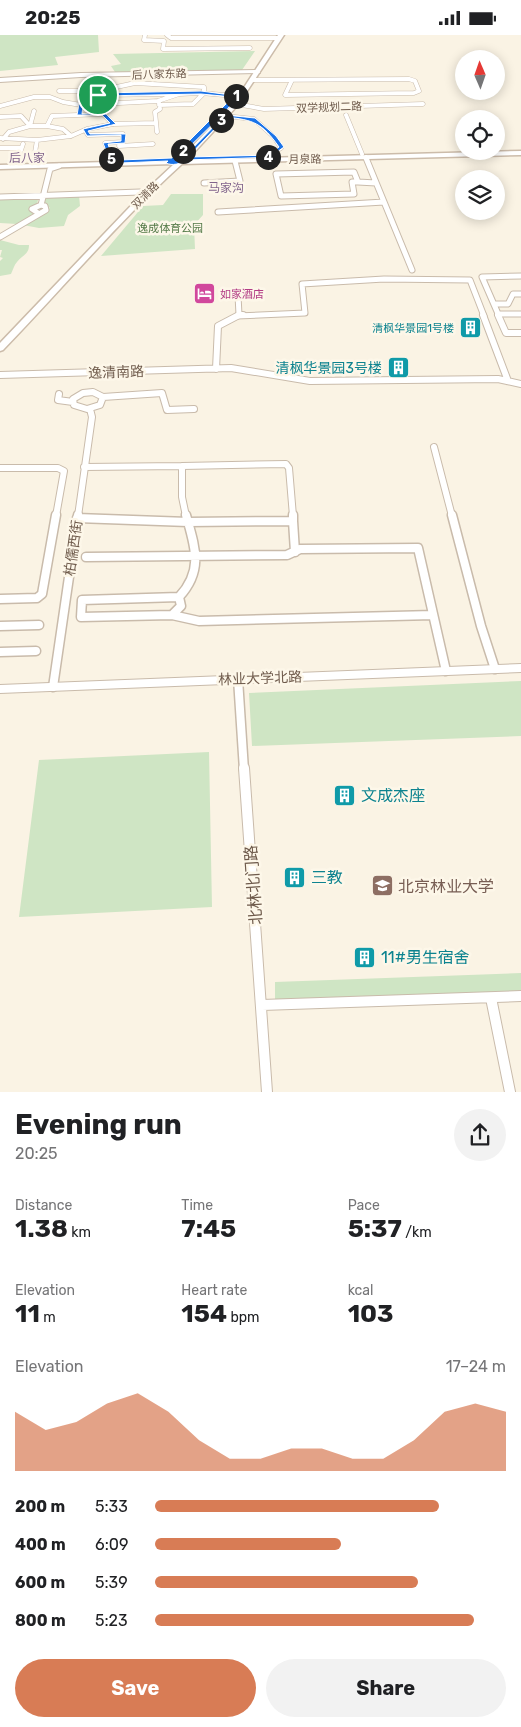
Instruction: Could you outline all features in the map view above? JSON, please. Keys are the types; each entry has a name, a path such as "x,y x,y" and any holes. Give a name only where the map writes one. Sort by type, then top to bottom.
{"main road":[{"name":"双清路","path":"0,348 224,111 255,71 277,36"},
{"name":"双清路","path":"0,337 140,192 177,161 236,105 252,80 255,71"},
{"name":"月泉路","path":"505,151 521,152"},
{"name":"月泉路","path":"0,166 120,161 235,161 455,152"},
{"name":"月泉路","path":"0,166 278,156 521,152"}],"street":[{"path":"145,35 144,40 164,41 163,49 250,48"},
{"path":"168,35 171,38 277,36"},
{"name":"后八家东路","path":"0,80 255,71"},
{"path":"133,74 135,83"},
{"path":"252,80 409,79 415,81 419,91 414,93 285,95 292,80"},
{"path":"0,106 50,97 63,102 81,105 193,104 204,93 204,87 135,83 98,93"},
{"path":"59,91 204,93 236,96"},
{"path":"97,105 98,93"},
{"path":"159,103 179,94"},
{"path":"357,94 361,106"},
{"path":"157,132 156,112 160,109 159,103"},
{"name":"双学规划二路","path":"236,105 264,109 423,104"},
{"path":"79,115 81,105"},
{"path":"30,126 34,111"},
{"path":"48,125 52,116 103,114 113,124"},
{"path":"346,115 412,270"},
{"path":"0,117 20,116 30,126"},
{"path":"225,116 254,119 274,137 281,147 274,152 278,156"},
{"path":"2,139 37,141 71,136 85,130 113,124 156,123"},
{"path":"2,139 9,131 30,126 48,125 63,129 71,136"},
{"path":"85,130 88,135 124,134 123,142 105,143 106,146"},
{"path":"17,161 24,141"},
{"path":"34,161 37,141"},
{"path":"106,146 153,144"},
{"path":"106,146 109,153 106,158 120,161"},
{"path":"0,149 21,148"},
{"path":"19,155 35,155"},
{"path":"204,183 240,181 235,161"},
{"path":"0,237 38,213 46,211 47,208 41,205 50,169 59,165"},
{"path":"358,182 354,172 276,174 281,196 354,193 352,182 376,183"},
{"path":"41,181 48,181"},
{"path":"0,197 140,192"},
{"path":"218,212 384,202"},
{"path":"521,276 482,277 506,333 521,333"},
{"path":"216,369 218,326 239,315 305,313 302,284 384,279 470,280 508,381"},
{"path":"494,304 508,304 513,294 521,294"},
{"path":"238,295 239,315"},
{"path":"498,314 521,314"},
{"name":"逸清南路","path":"0,375 231,368 310,381 498,379 521,384"},
{"path":"72,402 78,394 88,392 97,393 103,397 162,393 167,409 194,409"},
{"path":"58,393 58,400 72,402 80,409 90,409 99,406 102,403 103,397"},
{"name":"柏儒西街","path":"53,687 92,417 90,409"},
{"path":"434,447 481,626 495,669"},
{"path":"84,467 286,464 289,468 295,552"},
{"path":"182,466 182,498 198,556 194,579 190,589 179,597 82,600 81,617 172,615 199,621 433,615"},
{"path":"0,468 58,468 64,471 42,594 37,598 0,599"},
{"path":"77,518 188,522 293,521"},
{"path":"86,557 287,555 300,549 418,548 446,671"},
{"path":"172,615 182,606 179,597"},
{"path":"0,626 39,625"},
{"path":"0,652 36,651"},
{"name":"林业大学北路","path":"0,689 521,668"},
{"name":"北林北门路","path":"238,679 267,1092"},
{"path":"262,1005 521,996"},
{"path":"491,998 510,1092"}],"green space":[{"path":"0,35 98,35 99,52 55,57 58,65 0,71"},
{"path":"255,51 242,70 115,72 111,66 121,64 113,54"},
{"name":"逸成体育公园","path":"171,194 203,194 203,215 194,225 195,249 101,256 143,206 163,205"},
{"path":"79,195 80,206 68,215 64,226 39,228 23,225 31,222 39,213 50,208 43,203 46,196"},
{"path":"39,196 37,204 29,210 36,213 17,224 0,223 0,197"},
{"path":"0,240 19,245 29,245 27,253 16,263 11,274 0,276 0,261 3,258 0,257 2,250 0,250"},
{"path":"521,681 521,736 252,746 249,693"},
{"path":"209,752 212,907 19,917 39,760"},
{"path":"521,973 521,993 275,1001 275,982"}],"place":[{"name":"如家酒店","path":"204,294"},
{"name":"清枫华景园1号楼","path":"470,328"},
{"name":"清枫华景园3号楼","path":"398,368"},
{"name":"文成杰座","path":"345,795"},
{"name":"三教","path":"295,877"},
{"name":"北京林业大学","path":"382,886"},
{"name":"11#男生宿舍","path":"365,957"}],"district":[{"name":"后八家","path":"27,158"},
{"name":"马家沟","path":"226,188"}],"route":[{"path":"98,95 97,105 81,105 79,115 103,114 113,124 87,129 85,130 88,135 124,134 123,142 105,143 109,153 106,158 120,161 173,159 184,159 203,159 278,156 274,152 281,147 274,137 254,119 225,116 197,146 184,159 180,163 169,163 173,159 180,153 224,111 236,96 201,93 98,95"}]}
